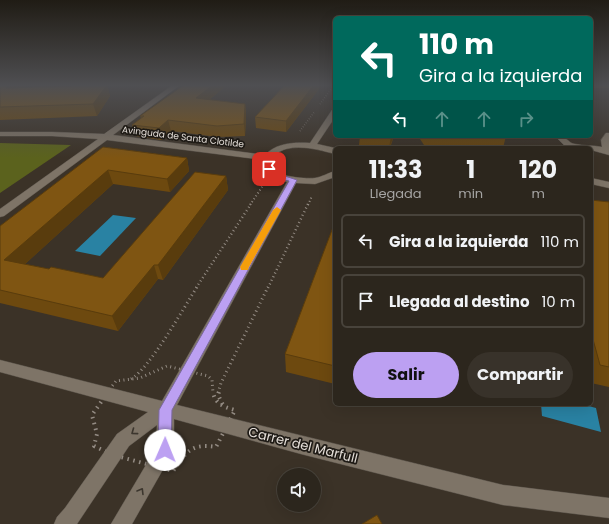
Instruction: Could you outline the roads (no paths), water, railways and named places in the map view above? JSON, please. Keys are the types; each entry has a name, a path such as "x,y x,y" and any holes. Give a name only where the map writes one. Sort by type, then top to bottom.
{"street":[{"path":"0,214 144,109"},
{"path":"313,144 333,115"},
{"name":"Avinguda de Santa Clotilde","path":"0,134 52,134 106,137 268,158"},
{"path":"593,147 608,151 605,140 609,135"},
{"path":"561,138 568,146"},
{"path":"333,150 313,144 302,144 280,148 268,158 267,163 269,169 274,174 293,180 316,181 333,175"},
{"path":"64,524 72,515 123,440 166,410 293,180"},
{"path":"593,181 609,184"},
{"name":"Carrer del Marfull","path":"0,366 309,447 503,495 609,508"},
{"path":"121,524 165,450 166,410"}],"water":[{"path":"113,215 136,218 100,256 75,251"},
{"path":"541,406 588,406 596,408 601,432 542,416"}]}
